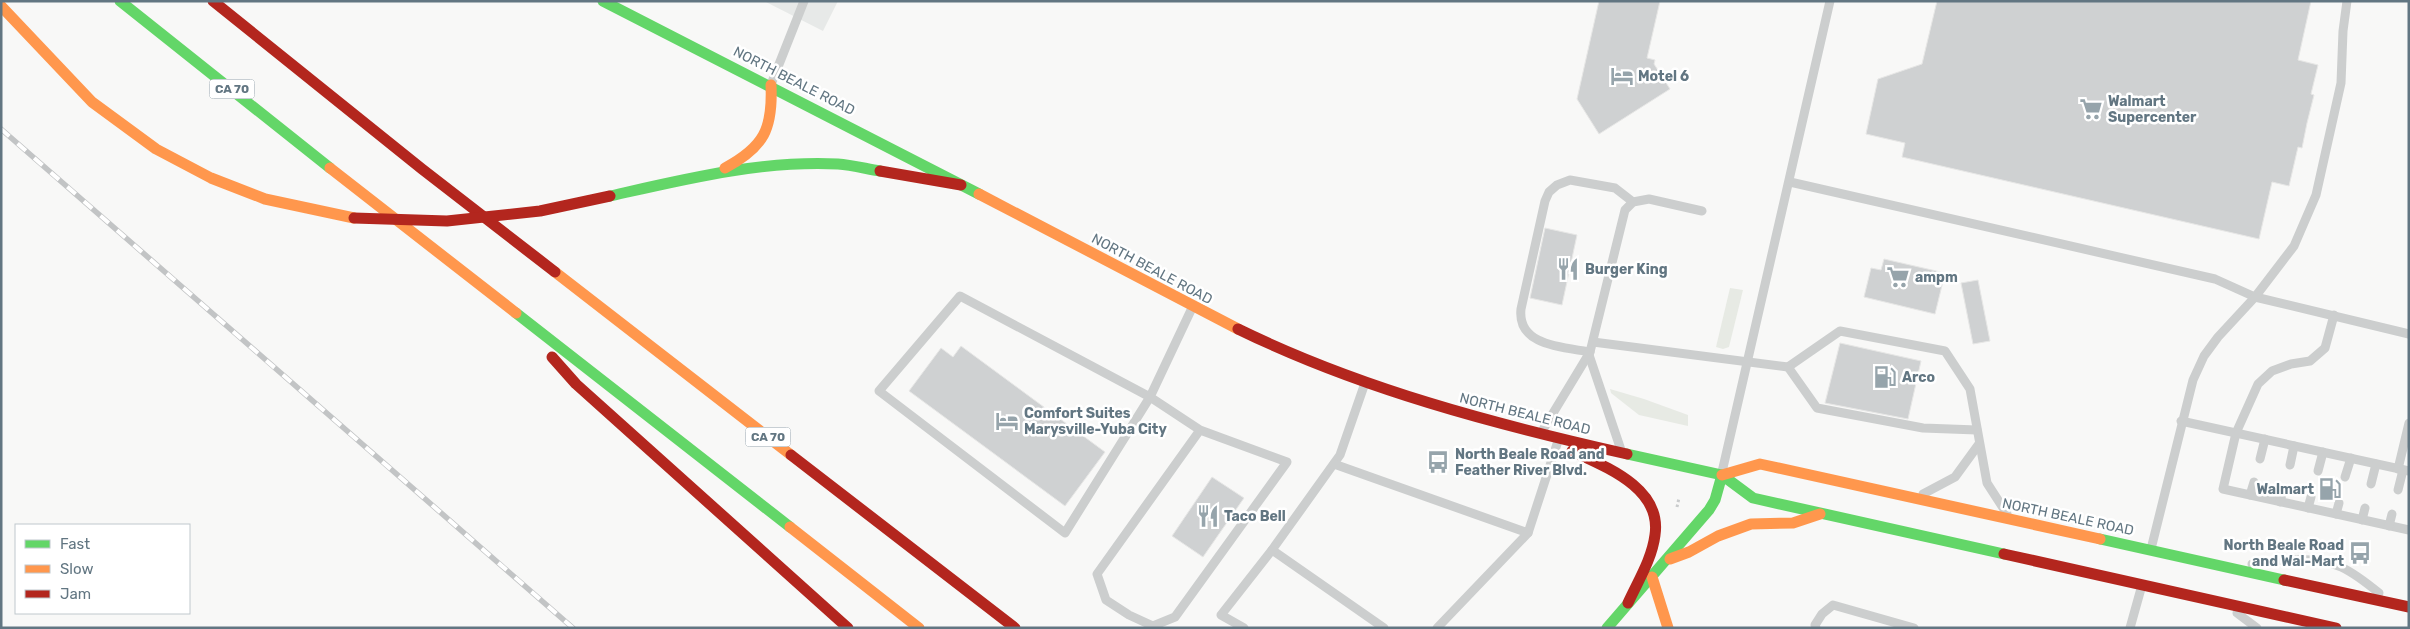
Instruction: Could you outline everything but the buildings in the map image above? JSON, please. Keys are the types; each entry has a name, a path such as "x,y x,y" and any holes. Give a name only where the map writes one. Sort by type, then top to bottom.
{"main road":[{"name":"CA 70","path":"120,1 438,253 919,628"},
{"name":"CA 70","path":"213,1 422,169 1015,628"},
{"name":"NORTH BEALE ROAD","path":"603,1 771,85 1192,308 1279,348 1365,382 1445,410 1540,434 1722,475 1754,498 2336,628"},
{"path":"1,6 50,60 92,102 156,149 211,178 265,199 320,212 360,219 447,221 540,211 714,173 802,164 840,164 961,185"},
{"path":"714,173 753,152 763,141 773,107 771,85"},
{"path":"506,305 576,384 848,628"},
{"path":"1540,434 1611,469 1645,494 1653,507 1656,528 1652,548 1628,604"},
{"name":"NORTH BEALE ROAD","path":"1722,475 1760,464 2409,607"},
{"path":"1607,628 1709,510 1722,475"},
{"path":"1666,560 1688,552 1718,536 1751,524 1793,523 1822,513"},
{"path":"1652,577 1668,628"}],"lane":[{"path":"771,85 804,1"},
{"path":"1722,475 1830,1"},
{"path":"2151,550 2181,421 2193,380 2204,356 2255,297 2294,246 2316,196 2341,83 2343,31 2347,1"},
{"path":"1590,353 1543,343 1534,339 1522,324 1521,308 1545,201 1549,192 1557,185 1570,180 1615,188 1633,202"},
{"path":"1790,182 2215,279 2255,297 2409,334"},
{"path":"1540,434 1590,353 1625,210 1633,202 1649,199 1702,211"},
{"path":"1192,308 1150,397 1065,533 879,392 960,296 1150,397 1200,430 1287,462 1176,617 1153,626 1130,615 1106,600 1097,574 1200,430"},
{"path":"2334,315 2325,348 2310,361 2291,364 2272,371 2258,384 2236,433 2223,489 2409,530"},
{"path":"1593,342 1788,367 1840,331 1945,351 1970,389 1987,483 2011,520"},
{"path":"1590,353 1621,453"},
{"path":"1788,367 1817,408 1923,428 1977,430"},
{"path":"1244,628 1221,615 1272,550 1340,455 1365,382"},
{"path":"2181,421 2403,470"},
{"path":"2398,490 2403,470 2409,423"},
{"path":"2260,459 2265,439"},
{"path":"1437,628 1528,533 1557,444"},
{"path":"1915,499 1955,477 1979,444"},
{"path":"2290,465 2294,446"},
{"path":"2318,471 2323,452"},
{"path":"2345,477 2351,458"},
{"path":"1334,464 1528,533"},
{"path":"2371,484 2376,464"},
{"path":"2250,495 2254,482"},
{"path":"2280,502 2283,490"},
{"path":"2308,508 2311,496"},
{"path":"2336,514 2339,503"},
{"path":"2362,520 2365,508"},
{"path":"2389,526 2392,514"},
{"path":"1272,550 1384,628"},
{"path":"2232,568 2295,559 2318,561 2340,566 2367,583 2391,602"},
{"path":"2130,628 2142,585"},
{"path":"2226,603 2257,628"},
{"path":"1816,628 1815,625 1822,614 1833,605 1914,628"}],"path":[{"path":"1677,507 1679,498"}],"shaded area":[{"path":"764,1 838,1 823,31"},
{"path":"1730,288 1743,290 1729,347 1723,349 1716,347"},
{"path":"1610,389 1688,415 1688,426 1639,415 1611,393"}],"railway":[{"path":"1,129 573,628"}],"traffic: fast":[{"path":"120,1 330,168"},
{"path":"603,1 979,194"},
{"path":"610,196 724,172 781,165 838,164 880,171"},
{"path":"516,313 790,527"},
{"path":"1627,454 1722,475 1753,498 2004,554"},
{"path":"1607,628 1709,510 1715,500 1722,475"},
{"path":"2100,539 2284,580"}],"traffic: slow":[{"path":"1,6 92,102 156,149 211,178 265,199 354,218"},
{"path":"725,168 749,152 763,135 768,125 770,114 771,85"},
{"path":"330,168 516,313"},
{"path":"979,194 1238,329"},
{"path":"555,272 791,455"},
{"path":"1722,475 1760,464 2100,539"},
{"path":"1670,559 1689,552 1718,536 1751,524 1793,523 1820,514"},
{"path":"790,527 919,628"},
{"path":"1652,577 1668,628"}],"traffic: jam":[{"path":"213,1 422,169 555,272"},
{"path":"880,171 961,185"},
{"path":"354,218 447,221 540,211 610,196"},
{"path":"1238,329 1332,370 1429,403 1527,430 1627,454"},
{"path":"552,357 576,384 848,628"},
{"path":"1572,451 1600,464 1629,481 1650,504 1655,519 1655,535 1648,561 1628,603"},
{"path":"791,455 1015,628"},
{"path":"2004,554 2336,628"},
{"path":"2284,580 2409,607"}],"place":[{"name":"Motel 6","path":"1622,76"},
{"name":"Walmart Supercenter","path":"2091,109"},
{"name":"Burger King","path":"1568,269"},
{"name":"ampm","path":"1898,277"},
{"name":"Arco","path":"1885,377"},
{"name":"Comfort Suites Marysville-Yuba City","path":"1007,421"},
{"name":"North Beale Road and Feather River Blvd.","path":"1438,462"},
{"name":"Walmart","path":"2330,489"},
{"name":"Taco Bell","path":"1208,516"},
{"name":"North Beale Road and Wal-Mart","path":"2360,553"}]}
